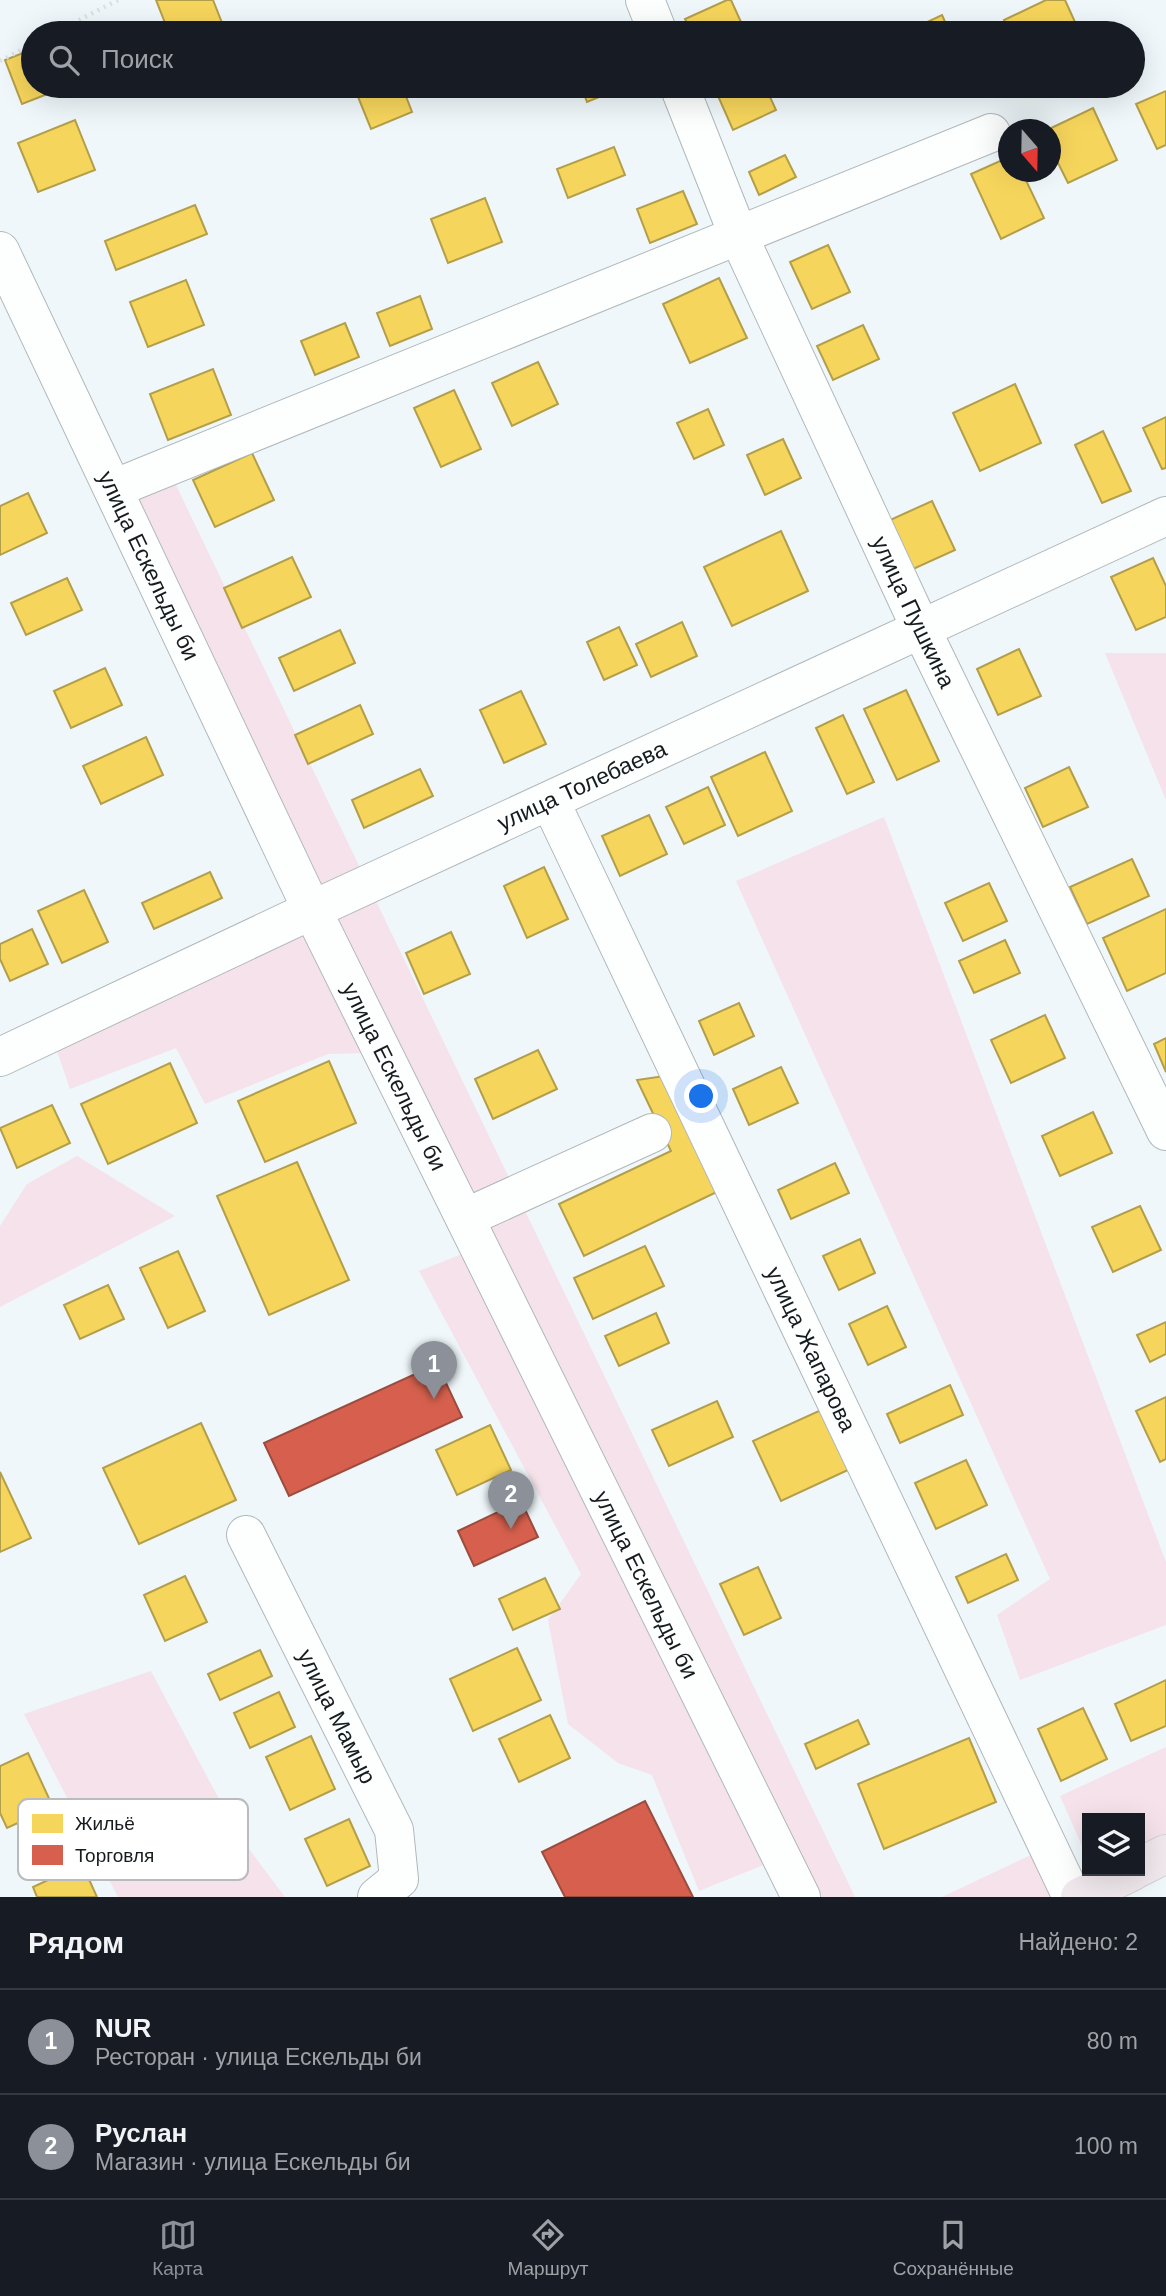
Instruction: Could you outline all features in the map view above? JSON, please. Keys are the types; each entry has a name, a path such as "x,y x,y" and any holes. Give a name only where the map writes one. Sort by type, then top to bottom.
{"main road":[{"path":"1145,1864 1166,1854"},
{"path":"1080,1897 1123,1876"}],"street":[{"path":"645,0 654,21"},
{"name":"улица Пушкина","path":"684,98 739,237 921,629 1166,1131"},
{"path":"113,489 991,133"},
{"name":"улица Ескельды би","path":"0,251 312,910 801,1897"},
{"name":"улица Толебаева","path":"0,1057 1166,516"},
{"name":"улица Жапарова","path":"550,801 1072,1897"},
{"path":"465,1219 652,1133"},
{"name":"улица Мамыр","path":"246,1535 394,1830 398,1879 377,1897"}],"path":[{"path":"77,21 118,0"},
{"path":"0,61 21,50"}],"shaded area":[{"path":"174,481 855,1897 816,1897 132,498"},
{"path":"1105,653 1166,653 1166,800"},
{"path":"884,817 1166,1562 1166,1625 1020,1680 997,1615 1050,1579 736,881"},
{"path":"306,933 367,1053 328,1054 205,1104 176,1048 70,1089 54,1042"},
{"path":"77,1156 175,1216 0,1307 0,1226 27,1184"},
{"path":"467,1252 773,1861 699,1891 652,1775 618,1763 568,1724 548,1620 581,1574 419,1271"},
{"path":"151,1671 219,1799 68,1799 24,1714"},
{"path":"1166,1747 1166,1840 1145,1850 1145,1813 1082,1813 1082,1846 1060,1796"},
{"path":"248,1848 285,1897 118,1897 109,1880 248,1880"},
{"path":"1033,1854 1058,1897 942,1897"}],"building: Жильё":[{"path":"156,0 213,0 221,21 164,21"},
{"path":"731,0 741,21 686,21 685,19"},
{"path":"1046,0 1065,0 1075,21 1004,21"},
{"path":"942,15 945,21 929,21"},
{"path":"21,54 21,98 37,98 22,104 5,60"},
{"path":"1166,91 1166,145 1157,149 1136,104"},
{"path":"358,98 407,98 412,112 371,129"},
{"path":"719,98 770,98 776,110 733,130"},
{"path":"1093,108 1117,160 1068,183 1061,169 1061,123"},
{"path":"75,120 95,170 38,192 18,143"},
{"path":"614,147 625,175 568,198 557,169"},
{"path":"785,155 796,177 759,195 749,172"},
{"path":"998,162 998,182 1027,182 1044,218 1001,239 971,174"},
{"path":"683,191 697,224 650,243 637,209"},
{"path":"485,198 502,242 448,263 431,219"},
{"path":"195,205 207,234 116,270 105,241"},
{"path":"828,245 850,292 812,309 790,262"},
{"path":"719,278 747,338 690,363 663,304"},
{"path":"186,280 204,325 148,347 130,302"},
{"path":"420,296 432,329 390,346 377,313"},
{"path":"345,323 359,357 315,375 301,341"},
{"path":"863,325 879,359 833,380 817,346"},
{"path":"538,362 558,404 512,426 492,383"},
{"path":"213,369 231,415 168,440 150,394"},
{"path":"1015,384 1041,443 980,471 953,413"},
{"path":"454,390 481,449 441,467 414,408"},
{"path":"708,409 724,445 694,459 677,423"},
{"path":"1166,417 1166,468 1162,469 1143,428"},
{"path":"1103,431 1131,491 1102,503 1075,445"},
{"path":"783,439 801,478 765,495 747,455"},
{"path":"252,453 274,500 215,527 193,480"},
{"path":"28,493 47,533 0,555 0,506"},
{"path":"932,501 955,550 911,570 888,521"},
{"path":"781,531 808,591 732,626 704,567"},
{"path":"292,557 311,597 242,628 224,588"},
{"path":"1153,558 1166,586 1166,617 1136,630 1111,577"},
{"path":"67,578 82,610 26,635 11,603"},
{"path":"682,622 697,656 651,677 636,644"},
{"path":"619,627 637,665 604,680 587,642"},
{"path":"340,630 355,663 294,691 279,658"},
{"path":"1019,649 1041,696 998,715 977,669"},
{"path":"105,668 122,705 71,728 54,691"},
{"path":"906,690 939,761 897,780 864,709"},
{"path":"521,691 546,744 504,763 480,710"},
{"path":"360,705 373,734 308,764 295,735"},
{"path":"843,715 874,782 847,794 816,728"},
{"path":"146,737 163,775 101,804 83,766"},
{"path":"765,752 792,811 738,836 711,777"},
{"path":"1069,767 1088,807 1043,827 1025,788"},
{"path":"420,769 433,796 364,828 352,800"},
{"path":"708,787 725,825 684,844 666,807"},
{"path":"649,815 667,854 620,876 602,836"},
{"path":"1132,859 1149,896 1087,924 1070,887"},
{"path":"544,867 568,919 527,938 504,886"},
{"path":"210,872 222,898 154,929 142,903"},
{"path":"989,883 1007,921 963,941 945,903"},
{"path":"84,890 108,942 62,963 38,911"},
{"path":"1166,909 1166,973 1127,991 1103,938"},
{"path":"32,929 48,964 10,981 0,959 0,944"},
{"path":"451,932 470,974 424,994 406,953"},
{"path":"1005,940 1020,973 974,993 959,961"},
{"path":"739,1003 754,1036 714,1055 699,1021"},
{"path":"1045,1015 1065,1058 1011,1083 991,1040"},
{"path":"1166,1038 1166,1072 1154,1044"},
{"path":"538,1050 557,1089 493,1119 475,1079"},
{"path":"329,1061 356,1123 265,1162 238,1101"},
{"path":"170,1063 197,1123 108,1164 81,1104"},
{"path":"781,1067 798,1103 749,1125 733,1089"},
{"path":"671,1075 725,1188 584,1256 559,1204 671,1151 637,1080"},
{"path":"52,1105 70,1143 17,1168 0,1128"},
{"path":"1093,1112 1112,1153 1060,1176 1042,1136"},
{"path":"297,1162 349,1280 269,1315 217,1196"},
{"path":"835,1163 849,1193 791,1219 778,1190"},
{"path":"1140,1206 1161,1250 1113,1272 1092,1227"},
{"path":"860,1239 875,1273 839,1290 823,1256"},
{"path":"645,1246 664,1286 593,1319 574,1278"},
{"path":"178,1251 205,1311 168,1328 140,1268"},
{"path":"108,1285 124,1319 80,1339 64,1305"},
{"path":"887,1306 906,1347 868,1365 849,1324"},
{"path":"656,1313 669,1343 619,1366 605,1336"},
{"path":"1166,1322 1166,1354 1150,1362 1137,1335"},
{"path":"950,1385 963,1415 900,1443 887,1414"},
{"path":"1166,1397 1166,1459 1160,1462 1136,1411"},
{"path":"717,1401 733,1437 669,1466 652,1430"},
{"path":"821,1410 848,1470 781,1501 753,1441"},
{"path":"201,1423 236,1500 139,1544 103,1468"},
{"path":"490,1425 511,1470 457,1495 436,1450"},
{"path":"966,1460 987,1505 936,1529 915,1483"},
{"path":"0,1472 31,1538 0,1552"},
{"path":"1006,1554 1018,1580 968,1603 956,1577"},
{"path":"758,1567 781,1618 744,1635 720,1584"},
{"path":"185,1576 207,1622 165,1641 144,1595"},
{"path":"545,1578 560,1609 513,1630 499,1599"},
{"path":"517,1648 541,1700 473,1731 450,1679"},
{"path":"260,1650 272,1676 220,1700 208,1674"},
{"path":"1166,1680 1166,1726 1131,1741 1115,1704"},
{"path":"279,1692 295,1727 250,1748 234,1713"},
{"path":"1083,1708 1107,1759 1061,1781 1038,1729"},
{"path":"550,1715 570,1758 519,1782 499,1739"},
{"path":"858,1720 869,1744 816,1769 805,1744"},
{"path":"311,1736 335,1789 290,1810 266,1757"},
{"path":"969,1738 996,1802 884,1849 858,1784"},
{"path":"28,1753 49,1799 18,1799 18,1823 7,1828 0,1813 0,1766"},
{"path":"349,1819 370,1866 327,1886 305,1839"},
{"path":"48,1880 89,1880 97,1897 37,1897 33,1887"}],"building: Торговля":[{"path":"437,1364 462,1417 289,1496 264,1443"},
{"path":"521,1501 538,1537 474,1566 458,1531"},
{"path":"645,1801 693,1897 565,1897 542,1852"}],"place":[{"name":"NUR","path":"434,1399"},
{"name":"Руслан","path":"511,1529"}]}
